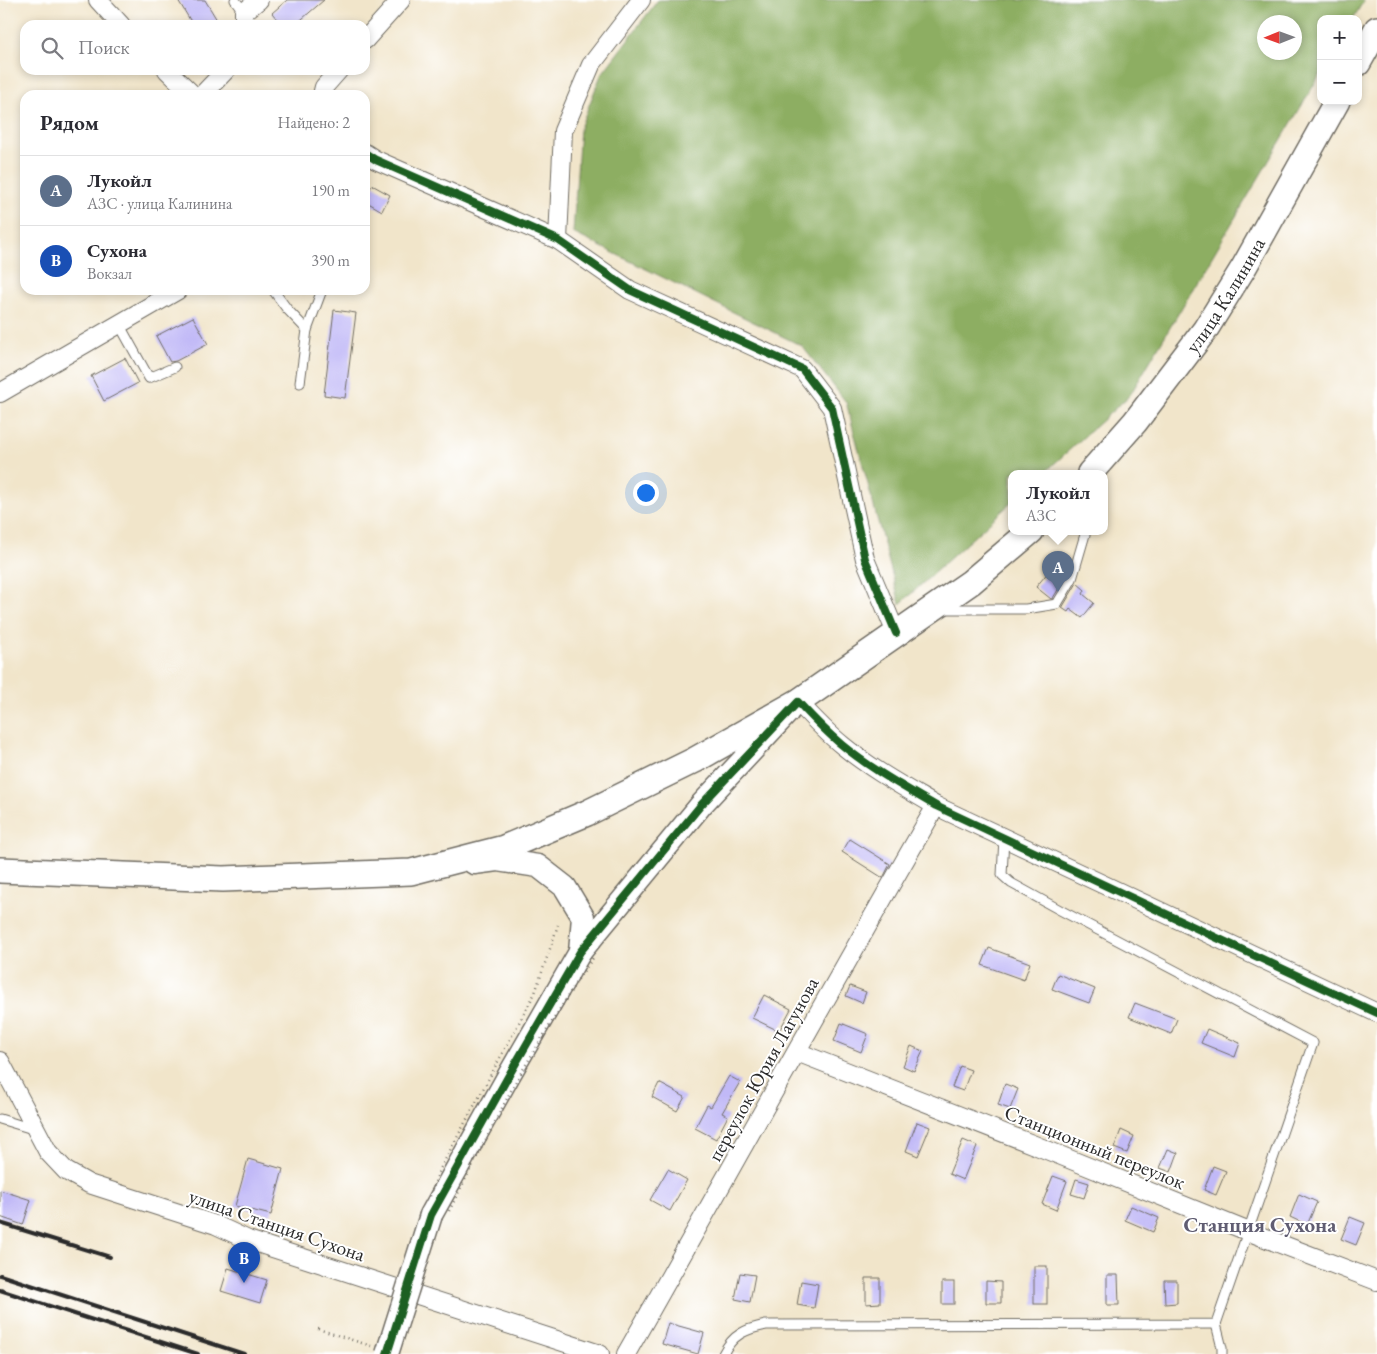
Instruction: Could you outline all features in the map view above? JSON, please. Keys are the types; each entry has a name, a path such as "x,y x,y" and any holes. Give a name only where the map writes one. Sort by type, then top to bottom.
{"main road":[{"path":"1360,60 1377,29"},
{"name":"улица Калинина","path":"1094,470 1135,422 1205,330 1244,267 1335,105"},
{"path":"0,870 223,880 411,872 504,848 587,813 695,760 798,702 970,582 1026,535"}],"street":[{"path":"98,0 116,20"},
{"path":"241,12 259,0"},
{"path":"370,34 400,0"},
{"path":"558,240 563,131 591,65 641,0"},
{"path":"172,75 188,90"},
{"path":"207,90 221,75"},
{"path":"323,90 335,75"},
{"path":"370,156 558,240 630,290 802,369 832,408 865,559 896,633"},
{"path":"0,393 169,295"},
{"path":"387,1353 431,1215 509,1075 586,955 701,805 798,702 820,726 868,765 936,806 1377,1013"},
{"name":"переулок Юрия Лагунова","path":"626,1354 936,806"},
{"path":"411,872 497,860 538,866 565,887 583,917 586,955"},
{"name":"Станционный переулок","path":"797,1052 1377,1281"},
{"name":"улица Станция Сухона","path":"0,1061 48,1152 66,1171 89,1184 216,1225 248,1240 600,1354"}],"lane":[{"path":"277,295 287,309 308,330"},
{"path":"300,383 308,330 320,295"},
{"path":"119,324 149,378 176,366"},
{"path":"931,609 1026,609 1057,604 1072,579 1085,535"},
{"path":"1004,838 1002,875 1011,883 1313,1042 1216,1324 1222,1354"},
{"path":"0,1119 37,1130"},
{"path":"723,1354 737,1335 749,1329 766,1325 1216,1324"}],"path":[{"path":"429,1197 440,1171 535,992 558,925"},
{"path":"447,1215 516,1081 580,976 586,955"},
{"path":"318,1329 387,1353"}],"green space":[{"path":"658,0 1364,0 1355,15 1317,15 1317,80 1130,395 1047,470 1008,470 1008,506 900,604 846,402 802,346 573,233 580,128 601,75"}],"building":[{"path":"178,0 205,0 217,20 190,20"},
{"path":"287,0 324,0 301,20 278,20 272,13"},
{"path":"372,185 390,195 382,211 370,204 370,188"},
{"path":"334,310 356,313 345,398 324,395"},
{"path":"193,317 208,344 176,361 170,362 156,336"},
{"path":"125,358 138,383 104,401 91,376"},
{"path":"1054,565 1067,575 1051,599 1036,587"},
{"path":"1077,583 1085,590 1083,594 1094,603 1082,618 1070,609 1068,612 1062,608"},
{"path":"850,839 890,864 883,878 842,852"},
{"path":"989,948 1030,963 1024,980 982,965"},
{"path":"1058,974 1095,989 1089,1003 1052,989"},
{"path":"850,986 866,992 862,1003 846,996"},
{"path":"764,995 791,1009 779,1031 752,1018"},
{"path":"1135,1003 1177,1019 1171,1034 1129,1017"},
{"path":"841,1023 868,1034 861,1052 834,1041"},
{"path":"1207,1029 1240,1043 1235,1057 1201,1043"},
{"path":"911,1046 923,1051 914,1071 903,1066"},
{"path":"960,1066 971,1070 963,1091 952,1087"},
{"path":"729,1076 740,1082 722,1113 728,1116 716,1139 695,1128 707,1105 711,1107"},
{"path":"659,1083 685,1097 677,1111 652,1097"},
{"path":"1005,1084 1018,1089 1010,1109 998,1105"},
{"path":"917,1122 930,1127 918,1156 906,1151"},
{"path":"1121,1130 1134,1136 1127,1153 1114,1148"},
{"path":"963,1140 977,1146 963,1180 949,1174"},
{"path":"1168,1149 1178,1153 1171,1172 1160,1168"},
{"path":"248,1159 283,1169 271,1215 235,1206"},
{"path":"1213,1166 1226,1171 1216,1195 1204,1190"},
{"path":"668,1169 687,1180 670,1211 650,1200"},
{"path":"1053,1176 1067,1181 1056,1210 1042,1204"},
{"path":"1076,1179 1089,1183 1084,1198 1071,1194"},
{"path":"0,1190 31,1200 23,1225 0,1217"},
{"path":"1299,1194 1317,1202 1307,1225 1290,1217"},
{"path":"1131,1206 1159,1218 1153,1232 1125,1220"},
{"path":"1350,1217 1365,1223 1356,1245 1341,1239"},
{"path":"1034,1266 1047,1266 1047,1304 1034,1304"},
{"path":"228,1268 267,1280 260,1303 221,1291"},
{"path":"740,1273 755,1275 750,1302 735,1299"},
{"path":"1107,1275 1118,1275 1119,1305 1107,1305"},
{"path":"866,1278 880,1278 880,1303 866,1304"},
{"path":"1164,1280 1177,1280 1177,1303 1165,1304"},
{"path":"801,1281 818,1284 814,1308 797,1305"},
{"path":"986,1281 1001,1282 1001,1303 986,1303"},
{"path":"942,1282 954,1282 954,1304 942,1304"},
{"path":"668,1323 704,1333 698,1354 662,1344"}],"railway":[{"path":"0,1223 110,1257"},
{"path":"0,1275 244,1354"},
{"path":"0,1290 198,1354"}],"cycle path":[{"path":"370,156 558,240 630,290 802,369 832,408 865,559 896,633"},
{"path":"387,1354 431,1215 580,952 701,805 798,702 830,735 853,754 936,806 1377,1013"}],"place":[{"name":"Лукойл","path":"1058,592"},
{"name":"Сухона","path":"244,1283"}],"district":[{"name":"Станция Сухона","path":"1260,1224"}]}
